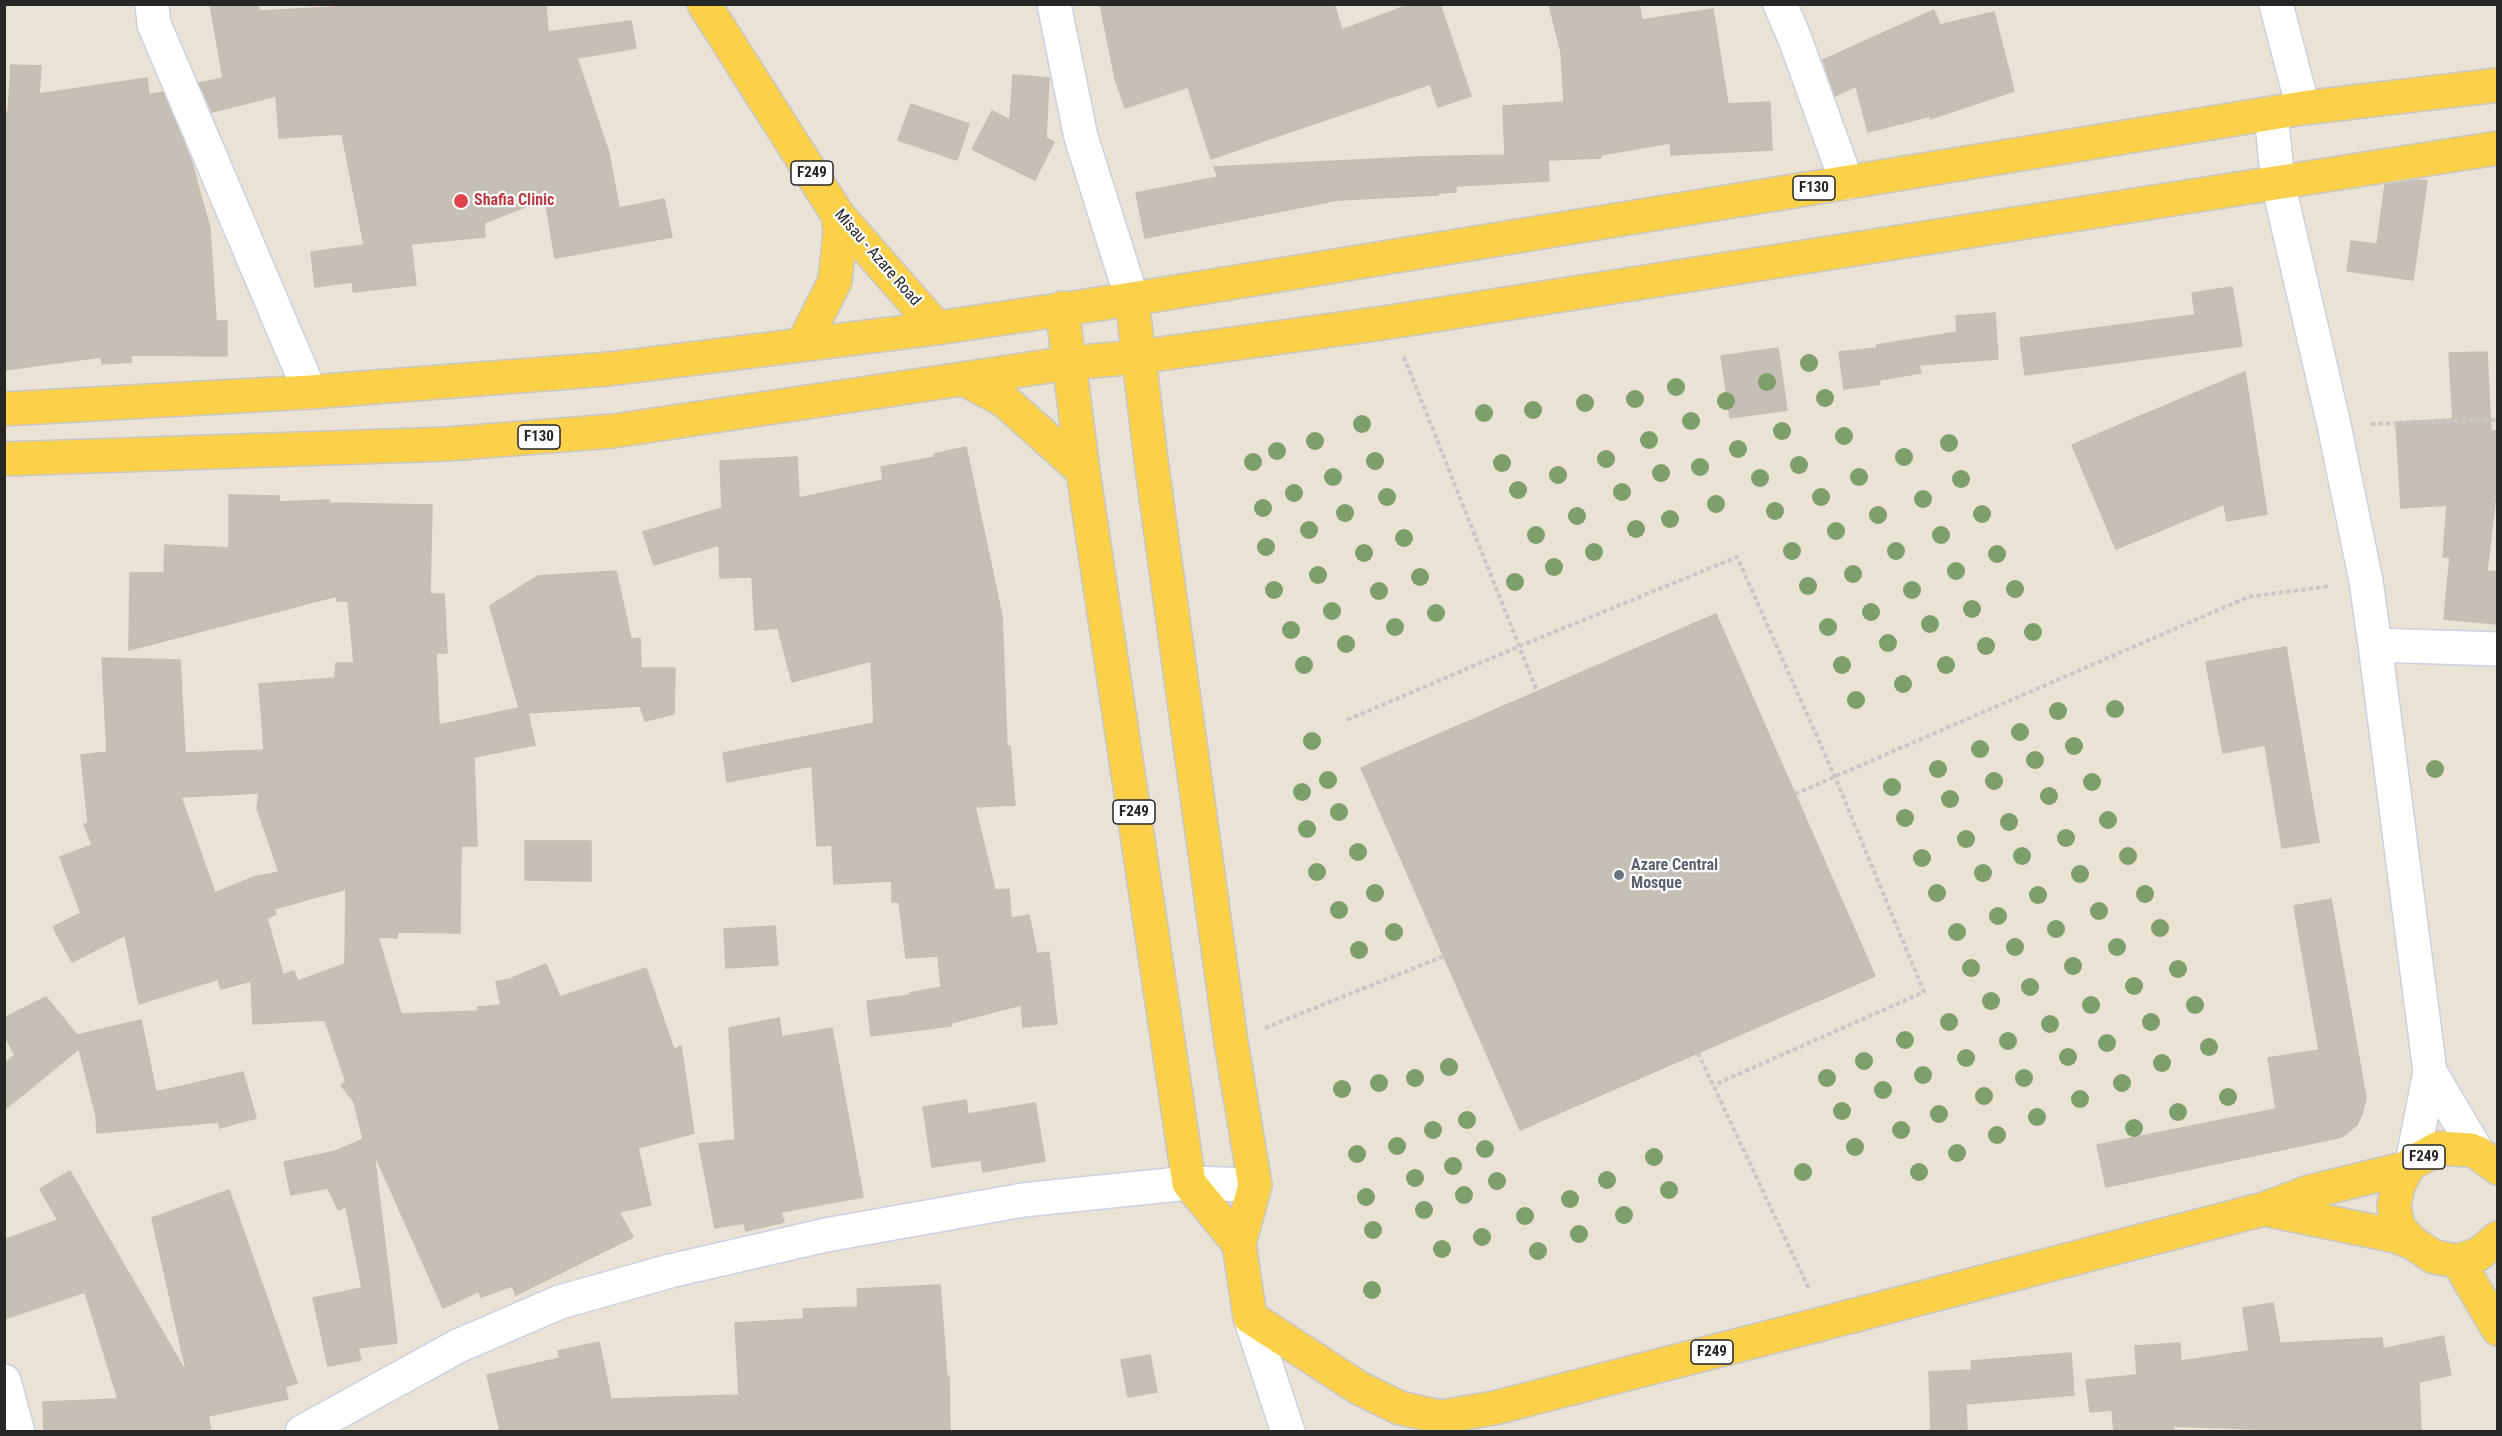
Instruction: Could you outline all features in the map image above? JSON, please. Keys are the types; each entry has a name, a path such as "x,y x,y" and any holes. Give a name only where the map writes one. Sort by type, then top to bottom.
{"main road":[{"name":"Misau - Azare Road","path":"704,4 838,215 937,328"},
{"name":"F130","path":"4,409 310,392 609,369 937,328 1132,299 2287,110 2498,85"},
{"name":"F130","path":"4,459 447,444 613,431 1069,363 1138,357 1390,322 2498,148"},
{"path":"803,344 835,281 840,232 838,215"},
{"path":"1132,299 1231,1042 1255,1185 1239,1244 1250,1317"},
{"name":"F249","path":"1062,308 1083,471 1190,1183"},
{"path":"964,379 1005,401 1083,471"},
{"name":"F249","path":"1250,1317 1359,1388 1400,1408 1441,1417 1494,1408 2264,1209 2309,1192 2410,1166 2439,1148 2470,1150 2488,1161"},
{"name":"F249","path":"2410,1166 2398,1186 2394,1206 2398,1227 2413,1243"},
{"path":"1190,1183 1239,1244"},
{"name":"F249","path":"2264,1209 2396,1236 2413,1243 2434,1257 2458,1261"},
{"path":"2498,1238 2479,1254 2458,1261 2498,1329"}],"street":[{"path":"152,4 154,24 310,392"},
{"path":"1054,4 1081,137 1132,299"},
{"path":"1780,4 1796,39 1847,183"},
{"path":"2276,4 2287,110 2278,183 2334,424 2366,581 2430,1072 2410,1166"},
{"path":"2375,645 2498,649"},
{"path":"2430,1072 2488,1161"},
{"path":"302,1431 458,1346 560,1302 670,1271 826,1235 1023,1200 1190,1183 1255,1185"},
{"path":"1250,1317 1288,1431"},
{"path":"4,1381 18,1431"}],"path":[{"path":"1390,322 1537,691"},
{"path":"2334,424 2498,420"},
{"path":"1347,720 1737,557 1835,777 1924,992 1714,1085"},
{"path":"1794,794 2248,597 2366,581"},
{"path":"1231,1042 1444,956"},
{"path":"1698,1053 1825,1323"}],"building":[{"path":"210,4 258,4 259,11 390,4 546,4 548,32 631,21 636,48 577,58 609,153 619,208 664,199 672,237 555,258 545,199 484,223 485,237 411,244 416,285 353,292 353,282 315,287 311,252 364,245 342,134 279,138 276,96 212,112 199,83 223,78"},
{"path":"1100,4 1334,4 1342,30 1411,4 1440,4 1471,96 1438,107 1430,84 1211,159 1188,87 1125,108 1115,78"},
{"path":"1549,4 1639,4 1642,20 1713,9 1728,104 1770,102 1772,150 1671,155 1670,143 1601,155 1601,158 1548,160 1549,181 1456,186 1456,192 1438,193 1438,195 1338,200 1145,238 1136,193 1218,177 1214,167 1505,155 1503,106 1564,102 1561,52"},
{"path":"1934,10 1940,25 1994,12 2014,91 1930,119 1930,116 1868,132 1856,86 1835,96 1823,60"},
{"path":"11,65 41,66 39,94 147,78 149,95 163,92 191,160 210,228 216,321 227,321 227,356 131,355 131,362 102,364 101,357 4,370 4,112 8,112"},
{"path":"1013,75 1049,78 1046,138 1054,142 1035,180 972,149 992,111 1010,120"},
{"path":"911,104 969,124 957,160 898,140"},
{"path":"2417,180 2427,181 2413,280 2347,271 2351,241 2377,244 2385,185"},
{"path":"2232,287 2242,346 2025,375 2020,338 2195,315 2192,293"},
{"path":"1995,313 1998,359 1919,365 1921,373 1879,380 1880,384 1844,389 1839,352 1877,348 1877,345 1957,332 1956,316"},
{"path":"1778,348 1787,410 1730,418 1721,356"},
{"path":"2487,352 2491,431 2498,431 2498,476 2487,571 2498,572 2498,624 2444,619 2450,557 2443,557 2447,505 2401,508 2396,422 2453,419 2449,353"},
{"path":"2245,372 2267,514 2227,521 2224,504 2116,549 2072,445"},
{"path":"966,447 1002,616 1007,746 1010,746 1015,805 975,807 995,890 1009,889 1011,918 1029,915 1037,954 1049,952 1057,1024 1023,1027 1021,1005 951,1023 951,1026 871,1036 867,1001 910,995 910,993 941,987 938,956 906,958 899,902 892,902 892,881 834,884 832,845 817,846 812,766 727,782 723,753 874,723 871,661 792,682 778,628 755,630 752,577 720,578 719,545 654,565 643,532 722,508 720,461 797,457 799,498 883,480 881,467 935,457 934,454"},
{"path":"229,495 279,496 279,502 329,500 330,503 432,505 430,594 444,594 447,653 436,653 439,725 519,708 490,606 538,576 616,571 631,639 640,638 641,668 675,668 674,714 645,721 640,706 528,713 535,745 474,757 477,846 461,846 460,933 398,932 397,938 378,937 401,1014 478,1011 478,1007 501,1005 496,982 510,979 546,964 560,997 646,968 674,1050 681,1046 694,1133 638,1148 651,1205 619,1212 633,1237 516,1295 512,1286 481,1297 479,1291 443,1308 374,1153 397,1343 358,1348 361,1360 328,1366 313,1298 362,1288 346,1206 338,1210 328,1188 291,1195 284,1162 336,1151 363,1139 354,1102 341,1085 346,1082 325,1020 253,1024 251,981 221,989 218,979 139,1004 125,935 72,962 53,927 81,913 60,857 92,845 84,824 88,823 81,755 107,752 102,658 180,660 185,753 264,750 259,684 335,678 336,663 354,663 348,601 337,601 337,596 129,650 130,573 164,573 165,545 229,548","holes":["259,793 257,808 279,872 254,877 215,893 181,797","346,889 345,964 298,981 294,971 283,975 267,918 276,914 274,909"]},
{"name":"Azare Central Mosque","path":"1716,614 1875,976 1520,1130 1361,768"},
{"path":"2286,647 2319,842 2282,848 2265,745 2223,753 2206,662"},
{"path":"525,841 591,841 591,881 525,880"},
{"path":"2331,899 2366,1098 2357,1125 2342,1137 2106,1187 2097,1145 2276,1109 2268,1058 2319,1050 2294,906"},
{"path":"775,926 778,965 726,968 724,929"},
{"path":"46,997 77,1035 141,1020 156,1092 243,1072 256,1118 220,1128 219,1122 97,1133 96,1115 79,1049 4,1110 4,1064 15,1055 4,1035 4,1018"},
{"path":"779,1018 782,1037 832,1028 863,1197 781,1212 784,1222 746,1231 744,1223 715,1228 699,1144 735,1140 729,1028"},
{"path":"966,1100 968,1114 1035,1103 1045,1161 983,1172 981,1160 932,1167 923,1107"},
{"path":"70,1171 187,1374 152,1218 229,1190 297,1383 285,1387 288,1399 208,1416 211,1431 44,1431 43,1402 118,1399 85,1292 4,1319 4,1240 58,1220 40,1189"},
{"path":"940,1285 947,1376 949,1376 950,1431 500,1431 487,1375 560,1358 558,1351 599,1342 611,1399 739,1395 735,1323 804,1319 803,1309 858,1307 857,1289"},
{"path":"2273,1303 2280,1343 2382,1338 2383,1349 2443,1336 2451,1375 2419,1382 2421,1431 2256,1431 2256,1429 2173,1426 2174,1431 2114,1431 2112,1410 2090,1412 2086,1380 2137,1375 2135,1346 2180,1343 2181,1361 2249,1351 2243,1308"},
{"path":"2071,1353 2074,1395 1966,1404 1967,1431 1931,1431 1929,1372 1972,1370 1971,1361"},
{"path":"1150,1355 1157,1392 1128,1397 1121,1360"}],"place":[{"name":"Shafia Clinic","path":"461,201"},
{"name":"Azare Central Mosque","path":"1619,875"}]}
